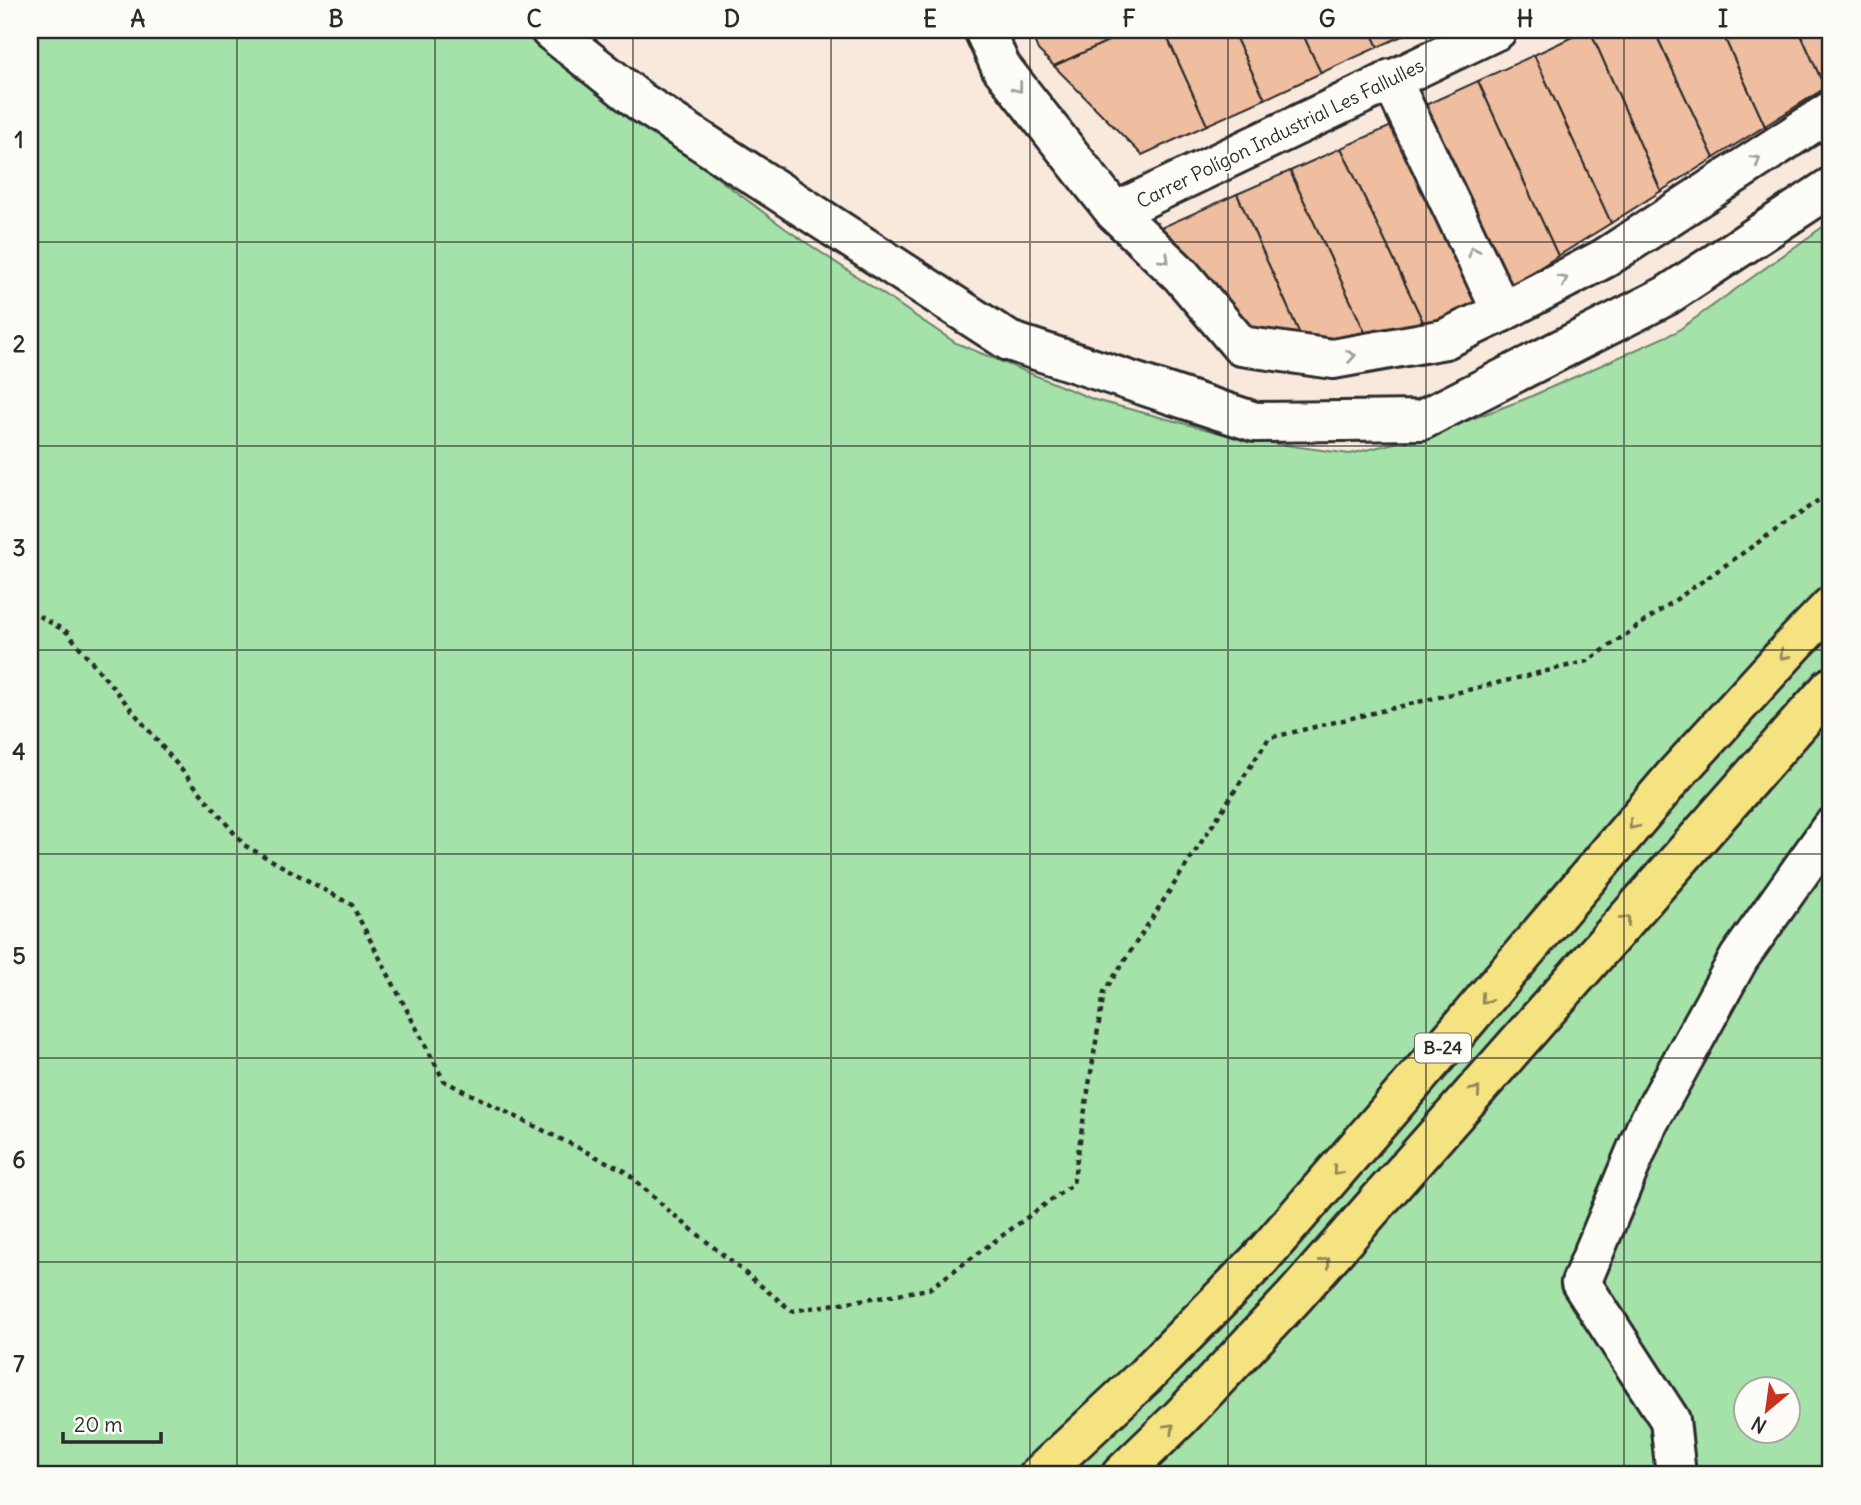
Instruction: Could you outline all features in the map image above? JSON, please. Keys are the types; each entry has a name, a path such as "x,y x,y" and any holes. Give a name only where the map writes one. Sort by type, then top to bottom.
{"highway":[{"name":"B-24","path":"1038,1475 1144,1377 1260,1259 1675,775 1831,606"},
{"name":"B-24","path":"1121,1475 1180,1418 1294,1297 1831,687"}],"street":[{"path":"550,30 641,102 1009,341 1255,422 1422,420 1666,296 1831,187"},
{"name":"Carrer Polígon Industrial Les Fallulles","path":"984,30 1001,67 1115,212 1497,30"},
{"path":"1391,79 1502,312"},
{"path":"1115,212 1181,275 1241,346 1333,359 1445,338 1502,312 1605,258 1831,111"},
{"path":"1676,1475 1670,1420 1581,1283 1647,1125 1740,958 1831,828"}],"path":[{"path":"30,611 67,632 244,845 352,905 444,1081 625,1171 668,1210 792,1311 929,1289 1073,1184 1104,992 1269,738 1588,661 1831,490"}],"shaded area":[{"path":"518,30 1831,30 1831,221 1676,332 1525,399 1435,433 1350,454 1244,439 1095,400 956,343 786,229"}],"green space":[{"path":"30,30 518,30 786,229 956,343 1095,400 1243,439 1350,454 1435,433 1525,399 1676,332 1831,221 1831,1475 30,1475"}],"building":[{"path":"1030,30 1099,30 1106,42 1054,66 1038,50"},
{"path":"1099,30 1132,30 1106,42"},
{"path":"1132,30 1164,30 1207,125 1142,155 1054,66"},
{"path":"1164,30 1232,30 1265,99 1207,125"},
{"path":"1232,30 1301,30 1321,73 1265,99"},
{"path":"1301,30 1370,30 1378,47 1321,73"},
{"path":"1370,30 1415,30 1378,47"},
{"path":"1590,30 1661,191 1611,223 1534,55"},
{"path":"1590,30 1654,30 1714,158 1661,191"},
{"path":"1654,30 1721,30 1765,126 1714,158"},
{"path":"1721,30 1799,30 1825,88 1765,126"},
{"path":"1799,30 1831,30 1831,84 1825,88"},
{"path":"1534,55 1611,223 1558,256 1478,81"},
{"path":"1478,81 1558,256 1506,289 1421,107"},
{"path":"1396,124 1479,307 1424,324 1341,148"},
{"path":"1341,148 1424,324 1369,341 1290,171"},
{"path":"1290,171 1369,341 1302,339 1237,194"},
{"path":"1237,194 1302,339 1256,335 1156,230"}]}
